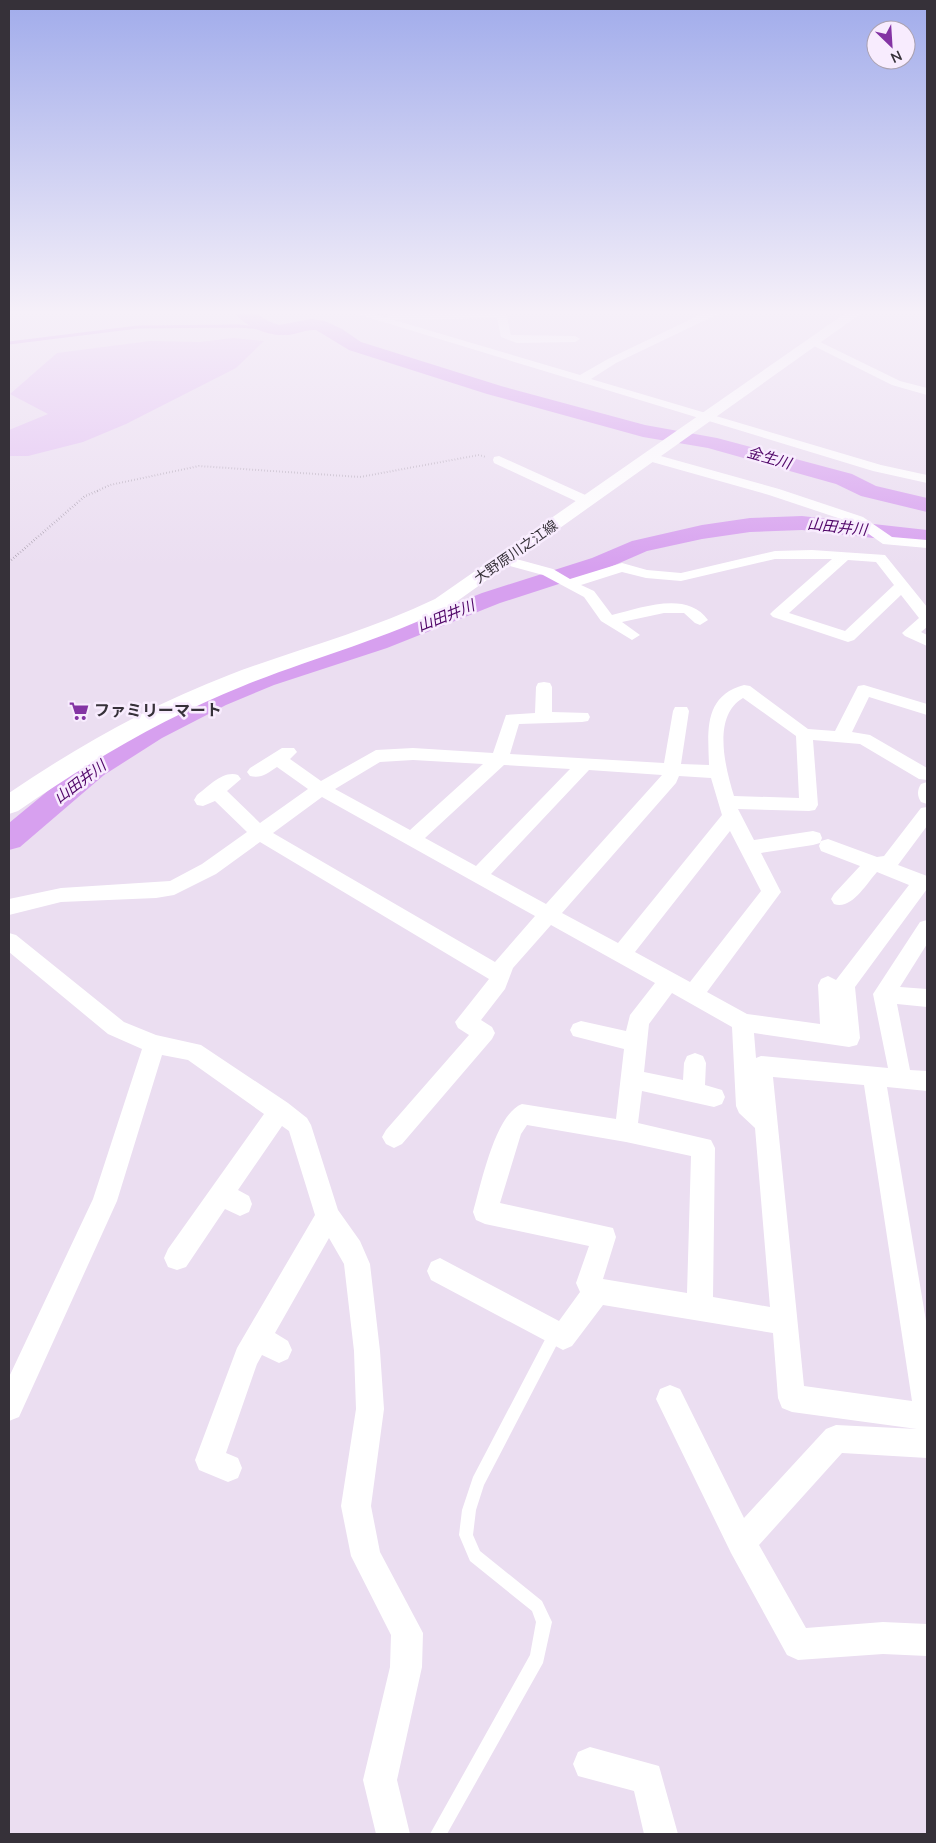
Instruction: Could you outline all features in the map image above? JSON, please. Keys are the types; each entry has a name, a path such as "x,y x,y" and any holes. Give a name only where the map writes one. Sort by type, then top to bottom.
{"main road":[{"name":"大野原川之江線","path":"9,805 54,773 87,753 202,696 270,668 408,620 442,603 738,396"}],"street":[{"path":"641,396 878,468 927,479"},
{"path":"650,457 774,492 858,520 888,541 927,544"},
{"path":"499,460 588,501"},
{"path":"880,558 888,541"},
{"path":"568,584 622,567 646,574 681,577 775,555 880,558 927,618 910,633 927,641"},
{"path":"844,556 778,614 848,638 902,586"},
{"path":"504,560 548,572 589,594 609,620 632,635"},
{"path":"609,620 664,608 688,609 700,620"},
{"path":"543,718 544,687"},
{"path":"693,994 771,892 729,809 718,772 716,723 727,700 744,690 804,734 864,739 926,782 927,798"},
{"path":"842,737 864,690 927,710"},
{"path":"394,1137 484,1033 466,1022 498,984 504,964 670,779 682,711"},
{"path":"412,839 500,759 512,719 582,717"},
{"path":"729,809 809,805 804,734"},
{"path":"9,907 61,895 156,891 174,888 209,869 321,789 376,756 414,754 718,772"},
{"path":"256,772 283,755 321,789 743,1022 849,1038 844,985 922,882 821,842 749,848"},
{"path":"478,876 585,764"},
{"path":"232,779 209,795 260,833 501,976"},
{"path":"621,955 729,809"},
{"path":"840,899 871,866 890,861 927,813"},
{"path":"901,1078 884,994 927,928"},
{"path":"9,941 116,1028 154,1044 193,1052 280,1110 299,1125 328,1216 351,1250 357,1264 367,1351 370,1409 356,1506 366,1556 407,1633 406,1667 380,1780 386,1812 393,1834"},
{"path":"626,1131 638,1021 669,981"},
{"path":"828,985 832,1036"},
{"path":"884,994 927,998"},
{"path":"743,1022 748,1106 767,1124"},
{"path":"581,1030 636,1042"},
{"path":"9,1407 105,1201 154,1044"},
{"path":"631,1080 704,1094 695,1063"},
{"path":"927,1080 761,1066 792,1398 927,1417"},
{"path":"874,1076 927,1408"},
{"path":"177,1258 230,1199 280,1110"},
{"path":"700,1309 703,1148 626,1131 522,1114 511,1129 485,1212 604,1237 589,1283 597,1292 700,1309 785,1322"},
{"path":"228,1468 209,1460 246,1358 268,1344 328,1216"},
{"path":"440,1271 563,1337 597,1292"},
{"path":"670,1399 741,1543 798,1644 883,1638 927,1640"},
{"path":"741,1543 836,1439 927,1444"},
{"path":"590,1764 647,1778 661,1834"}],"lane":[{"path":"438,1834 537,1657 544,1622 537,1606 475,1556 466,1535 469,1510 478,1482 556,1333"}],"path":[{"path":"9,562 85,496 110,485 177,469 199,466 242,468 338,478 395,472 479,455 499,460"}],"shaded area":[{"path":"14,396 181,396 126,424 83,442 28,456 9,456 9,430 48,414"}],"waterway":[{"name":"金生川","path":"516,396 643,431 710,442 844,479 869,491 927,505"},
{"name":"山田井川","path":"9,839 94,768 152,732 216,699 265,679 378,643 491,598 600,563 640,546 702,532 750,525 802,523 927,537"}],"place":[{"name":"ファミリーマート","path":"79,711"}]}
